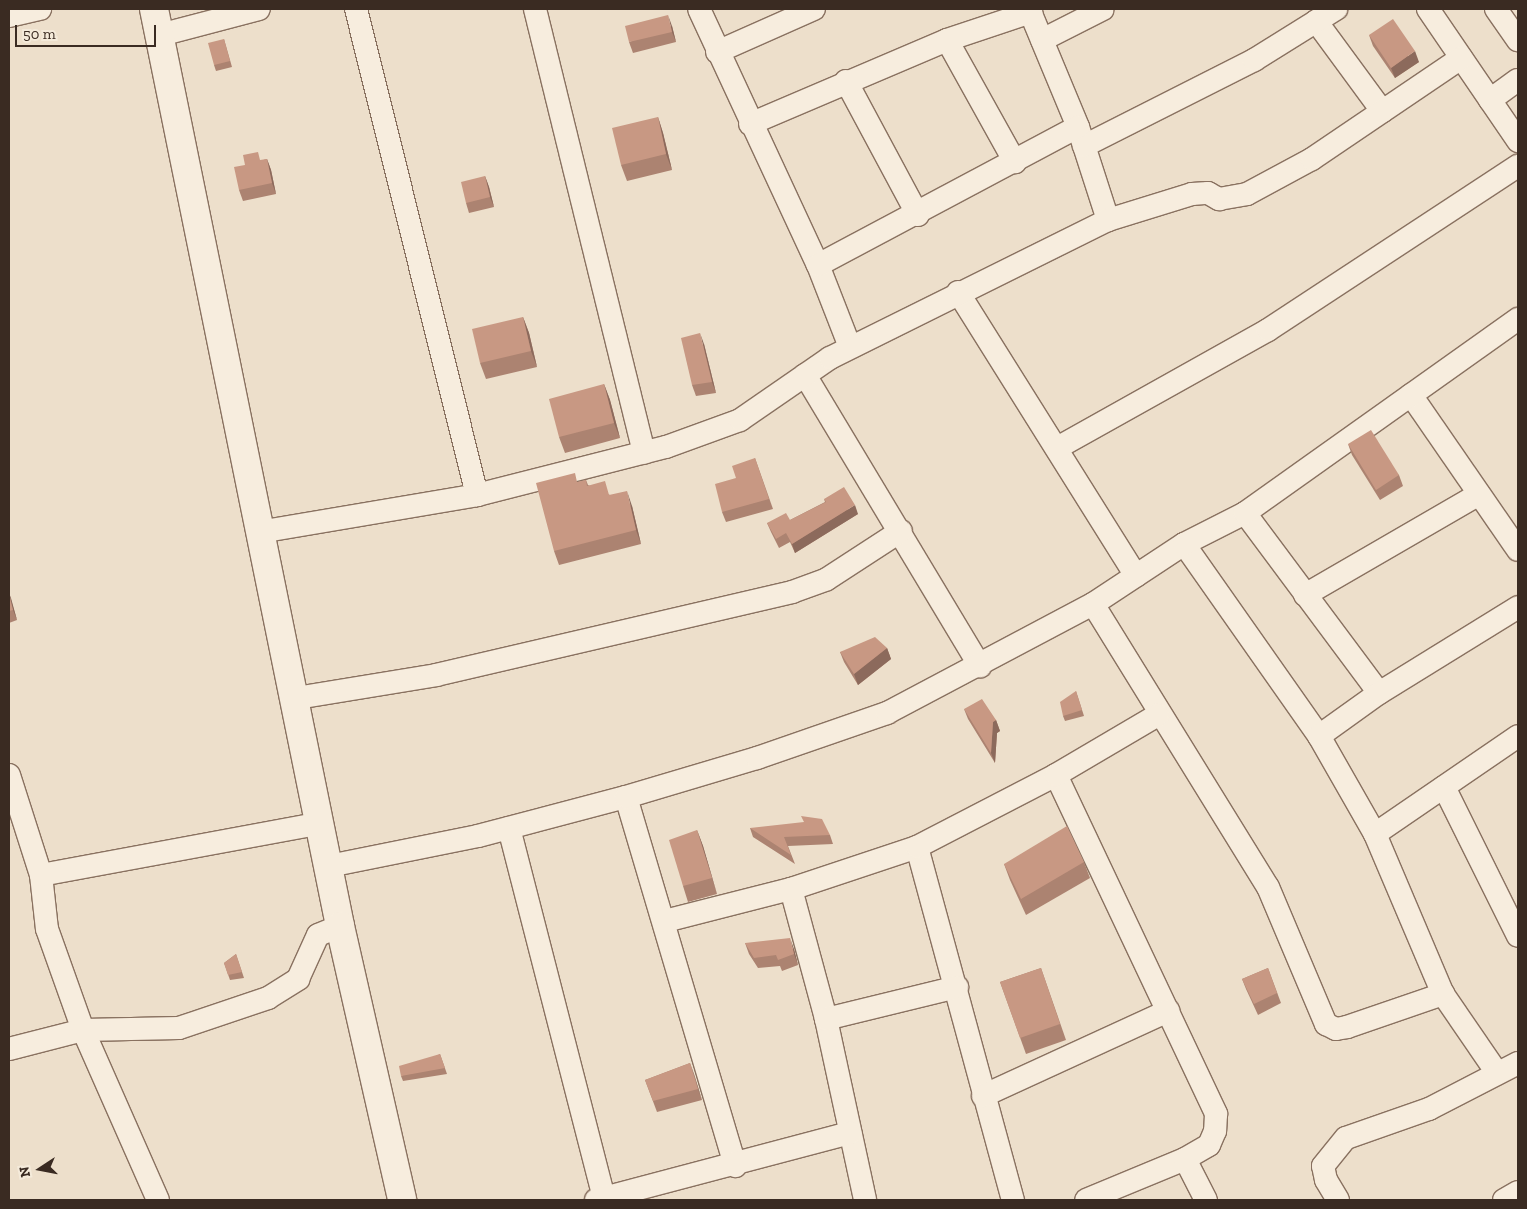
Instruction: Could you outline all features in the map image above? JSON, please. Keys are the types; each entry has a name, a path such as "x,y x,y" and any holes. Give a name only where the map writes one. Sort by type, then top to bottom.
{"street":[{"path":"9,16 40,9"},
{"path":"259,9 157,22 259,532 296,698 340,926 402,1200"},
{"path":"356,9 478,495"},
{"path":"534,9 644,453"},
{"path":"699,9 750,124 818,265 850,347"},
{"path":"717,52 814,9"},
{"path":"1042,40 1103,9"},
{"path":"818,265 1015,162 1081,136 1254,60 1336,9"},
{"path":"1428,9 1518,141"},
{"path":"1496,9 1518,40"},
{"path":"750,124 846,81 947,40 1030,10 1081,136 1108,220"},
{"path":"1316,21 1382,111"},
{"path":"947,40 1015,162"},
{"path":"259,532 478,495 644,453 740,420 805,375 850,347 958,292 1108,220 1192,194 1208,193 1219,199 1246,194 1312,159 1461,58"},
{"path":"1490,100 1518,80"},
{"path":"846,81 918,214"},
{"path":"1057,448 1268,330 1518,166"},
{"path":"958,292 1136,576"},
{"path":"329,866 509,828 626,797 757,758 887,713 980,666 1093,604 1184,544 1245,513 1411,395 1517,323"},
{"path":"805,375 901,531 980,666"},
{"path":"1411,395 1518,550"},
{"path":"1305,595 1479,494"},
{"path":"1245,513 1379,693"},
{"path":"296,698 436,675 792,592 827,579 901,531"},
{"path":"1184,544 1319,736 1376,834 1443,994 1497,1073"},
{"path":"1093,604 1158,715 1268,887 1326,1024 1336,1029 1347,1027 1443,994"},
{"path":"1319,736 1379,693 1518,607"},
{"path":"665,921 792,890 917,847 1056,775 1158,715"},
{"path":"1376,834 1518,736"},
{"path":"9,775 41,875 47,929 83,1030 158,1200"},
{"path":"1056,775 1216,1114 1216,1131 1209,1145 1185,1159 1086,1200"},
{"path":"1444,787 1518,936"},
{"path":"626,797 665,921 735,1166"},
{"path":"41,875 321,823"},
{"path":"509,828 600,1199 735,1166 850,1133"},
{"path":"917,847 957,987 983,1096 1013,1200"},
{"path":"792,890 826,1020 865,1200"},
{"path":"9,1049 83,1030 179,1028 268,998 298,980 318,935 340,926"},
{"path":"826,1020 957,987"},
{"path":"983,1096 1168,1010"},
{"path":"1338,1200 1326,1180 1323,1166 1346,1138 1429,1109 1518,1064"},
{"path":"1185,1159 1206,1200"},
{"path":"1504,1200 1518,1192"}],"building":[{"path":"668,15 672,32 629,42 625,26"},
{"path":"1393,19 1415,51 1391,68 1369,35"},
{"path":"224,39 230,61 214,65 208,43"},
{"path":"658,117 666,154 621,165 612,128"},
{"path":"258,152 260,160 267,159 272,183 239,190 234,167 245,165 243,155"},
{"path":"485,176 490,197 466,203 461,182"},
{"path":"523,317 531,351 480,363 472,329"},
{"path":"700,333 712,382 692,385 681,338"},
{"path":"604,384 614,423 559,437 549,399"},
{"path":"1371,430 1399,475 1376,490 1348,444"},
{"path":"755,458 769,499 722,512 715,484 736,478 732,466"},
{"path":"575,473 577,482 586,480 587,486 605,481 609,495 627,491 636,530 554,551 536,483"},
{"path":"844,487 855,505 792,544 786,533 776,539 767,523 786,513 790,520 826,502 824,499"},
{"path":"9,595 13,610 9,611"},
{"path":"875,637 887,648 854,674 840,652"},
{"path":"1076,691 1082,710 1063,716 1060,702"},
{"path":"982,699 996,720 993,722 991,753 964,709"},
{"path":"801,816 822,819 830,835 784,837 791,855 750,828 804,822"},
{"path":"1067,826 1084,862 1021,899 1004,864"},
{"path":"697,830 712,878 683,886 669,840"},
{"path":"790,938 794,954 778,960 776,955 754,958 745,943"},
{"path":"236,954 242,972 228,975 224,963"},
{"path":"1041,968 1060,1024 1020,1038 1000,982"},
{"path":"1268,968 1277,993 1254,1004 1242,979"},
{"path":"440,1054 445,1068 401,1076 399,1066"},
{"path":"690,1063 698,1089 653,1101 645,1080"}]}
